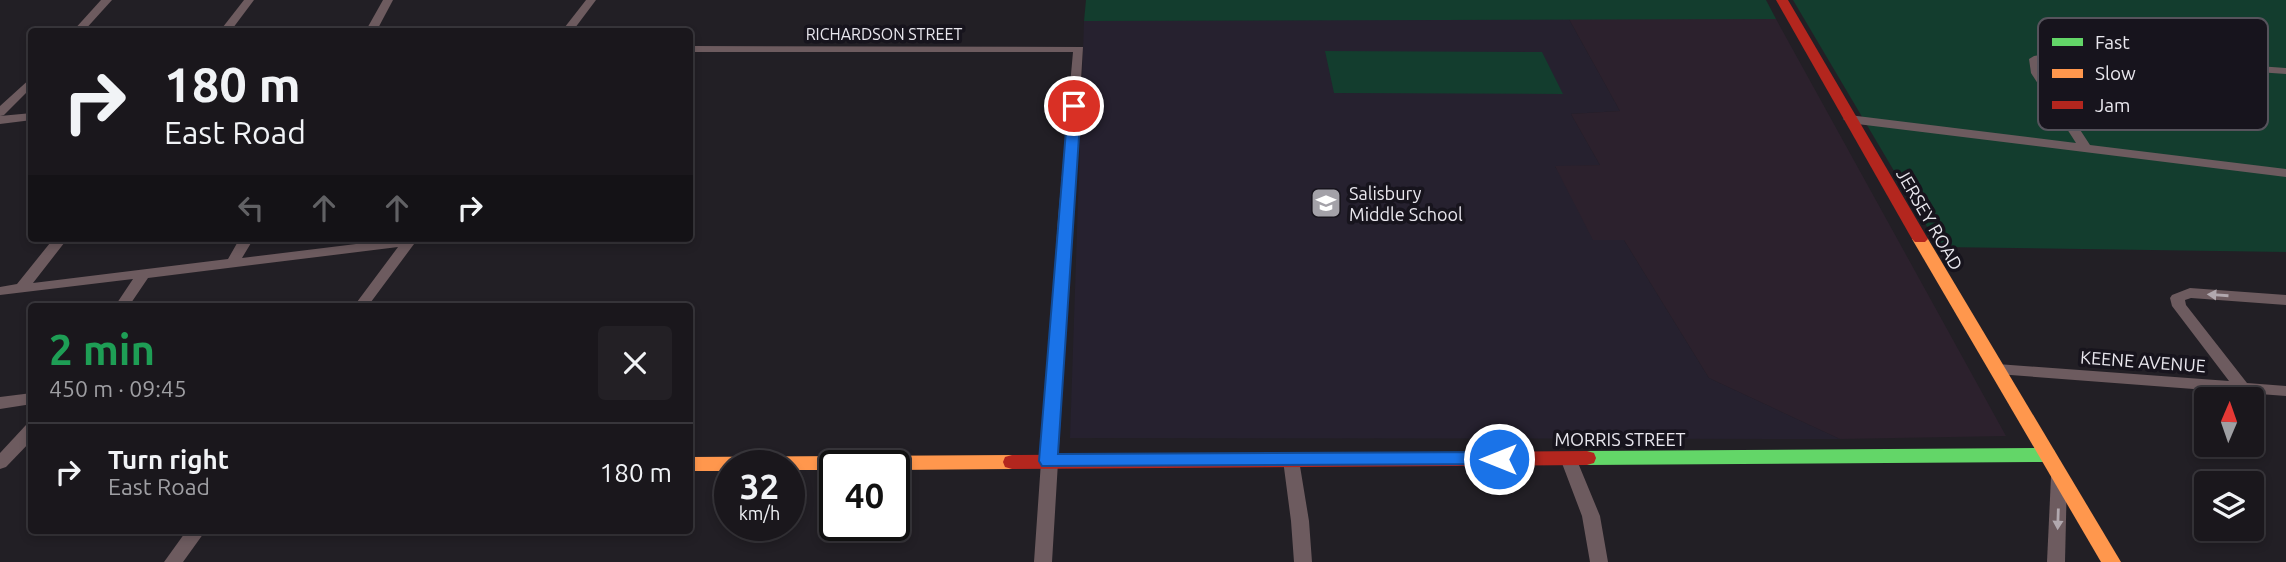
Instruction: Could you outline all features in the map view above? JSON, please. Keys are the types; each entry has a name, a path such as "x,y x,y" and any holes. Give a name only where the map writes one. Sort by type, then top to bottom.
{"street":[{"path":"81,28 107,0"},
{"path":"227,28 249,0"},
{"path":"372,28 388,0"},
{"path":"569,28 591,0"},
{"name":"JERSEY ROAD","path":"1782,0 2111,562"},
{"name":"RICHARDSON STREET","path":"693,50 1079,49 1048,461"},
{"path":"2038,58 2034,59 2038,75"},
{"path":"2268,70 2286,71"},
{"path":"0,113 28,83"},
{"path":"0,120 28,116"},
{"path":"1849,118 2286,173"},
{"path":"2074,130 2087,149"},
{"path":"21,289 58,242"},
{"path":"233,262 245,242"},
{"path":"0,291 394,242"},
{"path":"363,303 409,242"},
{"path":"124,303 145,272"},
{"path":"2242,387 2179,306 2176,298 2190,293 2286,300"},
{"name":"KEENE AVENUE","path":"1997,369 2230,387"},
{"name":"KEENE AVENUE","path":"2264,389 2286,391"},
{"path":"0,403 28,399"},
{"path":"0,463 28,433"},
{"name":"MORRIS STREET","path":"693,464 2048,455"},
{"path":"1568,458 1591,516 1599,562"},
{"path":"1291,460 1303,562"},
{"path":"1043,562 1048,461"},
{"path":"2056,562 2059,476"},
{"path":"173,562 194,534"}],"shaded area":[{"name":"Salisbury Middle School","path":"1569,19 1620,111 1571,114 1600,165 1555,167 1624,240 1709,378 1840,439 1070,438 1084,21"},
{"path":"1569,19 1776,19 2006,436 1840,439 1709,378 1624,240 1593,240 1555,166 1600,165 1571,114 1620,111"}],"green space":[{"path":"1086,0 1766,0 1776,19 1084,21"},
{"path":"1793,0 2286,0 2286,252 1939,247"},
{"path":"1325,51 1542,52 1563,94 1334,93"}],"traffic: fast":[{"path":"1587,458 2047,455"}],"traffic: slow":[{"path":"1920,239 2111,562"},
{"path":"693,464 1012,462"}],"traffic: jam":[{"path":"1782,0 1920,239"},
{"path":"1012,462 1587,458"}],"place":[{"name":"Salisbury Middle School","path":"1326,203"}],"route":[{"path":"1074,106 1048,461 1499,459"}]}
